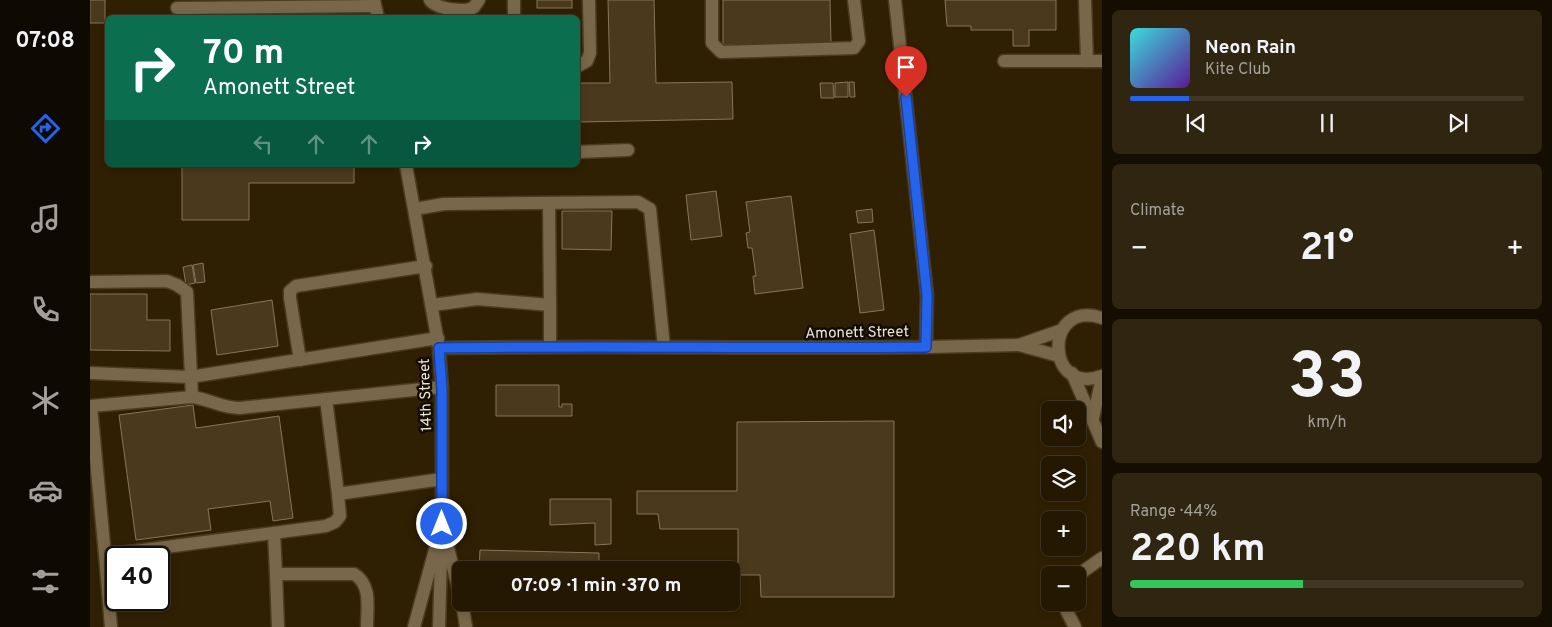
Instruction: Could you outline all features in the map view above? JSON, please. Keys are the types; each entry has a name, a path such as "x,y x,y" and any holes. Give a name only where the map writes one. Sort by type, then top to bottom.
{"street":[{"path":"430,0 432,4 443,9 474,7 479,0"},
{"path":"514,0 514,15"},
{"path":"580,65 587,61 590,53 589,0"},
{"path":"712,0 712,43 721,52 854,48 859,41 854,0"},
{"name":"Amonett Street","path":"90,373 190,377 300,360 439,343 750,349 926,347 927,295 894,0"},
{"path":"1085,0 1086,61"},
{"path":"177,8 376,8"},
{"path":"1004,61 1102,61"},
{"path":"580,152 628,150"},
{"name":"14th Street","path":"406,167 439,343 442,387 442,524 439,627"},
{"path":"415,209 444,204 638,202 650,209 664,347"},
{"path":"549,203 550,346"},
{"path":"300,360 290,298 290,291 296,286 426,266"},
{"path":"90,282 167,281 187,292 192,397"},
{"path":"433,305 478,299 550,305"},
{"path":"1018,345 1062,330 1070,322 1080,317 1091,315 1102,318"},
{"path":"1062,330 1057,346 1059,356 1072,374 1102,442"},
{"path":"926,347 1018,345 1059,356"},
{"path":"1072,374 1087,378 1102,377 1093,418"},
{"path":"105,555 90,401 192,397 203,398 227,408 442,387"},
{"path":"170,547 326,526 335,522 340,516 326,399"},
{"path":"338,494 442,479"},
{"path":"442,524 452,562"},
{"path":"414,627 442,524"},
{"path":"274,533 278,627"},
{"path":"1086,569 1102,558"},
{"path":"276,574 354,574 361,578 367,587 367,627"},
{"path":"110,611 111,627"},
{"path":"464,611 466,627"},
{"path":"1067,611 1075,627"}],"building":[{"path":"90,0 105,0 105,23 90,23"},
{"path":"537,0 572,0 572,8 537,8"},
{"path":"608,0 654,0 656,83 732,82 733,119 580,122 580,83 610,83"},
{"path":"723,0 830,0 831,44 723,45"},
{"path":"945,0 1056,0 1056,30 1029,30 1029,46 1013,46 1013,30 971,30 971,26 947,26"},
{"path":"848,82 848,97 835,97 835,83"},
{"path":"849,82 854,82 855,97 850,97"},
{"path":"820,83 833,83 834,98 821,98"},
{"path":"182,167 354,167 354,183 249,183 249,220 182,220"},
{"path":"716,191 722,236 691,240 686,195"},
{"path":"791,196 803,288 755,294 753,276 756,276 752,248 748,248 746,233 750,232 746,202"},
{"path":"872,209 873,222 858,223 856,211"},
{"path":"562,211 612,211 611,250 562,249"},
{"path":"874,230 884,310 860,313 850,234"},
{"path":"203,263 205,282 196,283 193,265"},
{"path":"192,265 195,283 186,285 183,267"},
{"path":"90,294 147,294 147,320 170,320 170,351 90,350"},
{"path":"272,300 278,346 217,355 211,310"},
{"path":"496,385 559,385 559,407 562,407 562,404 572,404 572,416 496,416"},
{"path":"193,405 196,428 279,416 293,518 273,521 270,501 208,509 211,530 136,540 119,415"},
{"path":"894,421 894,597 761,597 760,575 740,575 738,529 660,529 658,514 637,514 637,491 737,491 737,422"},
{"path":"550,499 611,499 611,544 595,545 595,523 550,525"},
{"path":"480,550 599,553 599,561 479,561"}],"route":[{"path":"442,524 442,390 439,348 597,346 750,349 926,347 927,295 906,97"}]}
